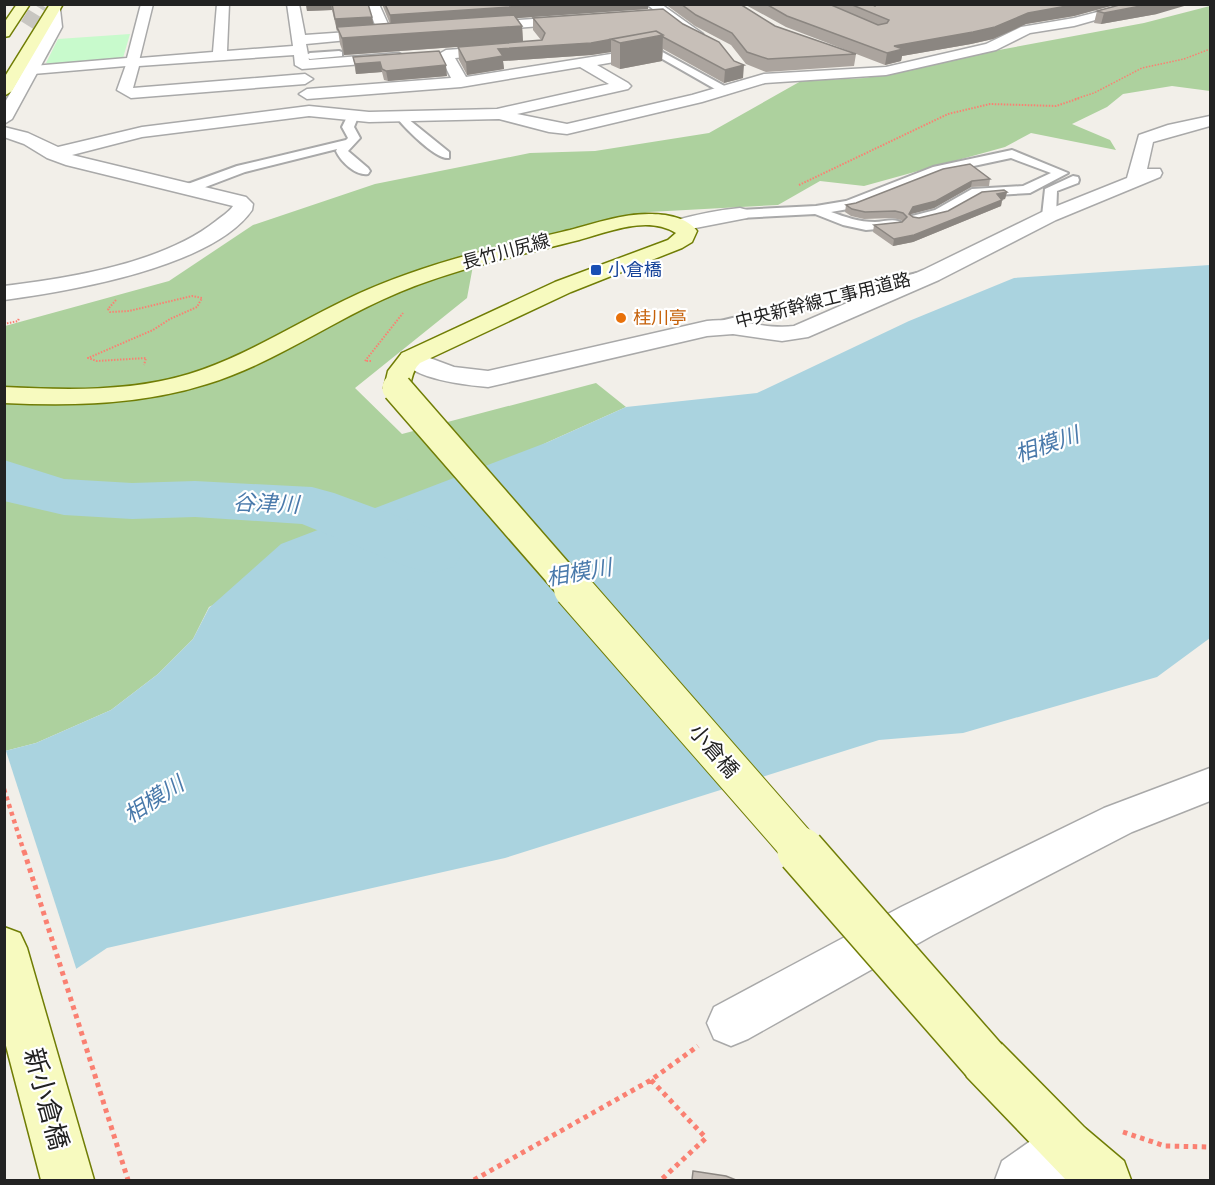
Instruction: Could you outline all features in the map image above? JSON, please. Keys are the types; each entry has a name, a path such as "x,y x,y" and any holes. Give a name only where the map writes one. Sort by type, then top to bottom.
{"main road":[{"path":"7,28 24,4"},
{"path":"4,91 55,7"},
{"name":"長竹川尻線","path":"4,395 100,398 132,395 169,387 219,372 376,294 438,272 612,224 651,219 680,225"},
{"path":"404,373 563,287 675,244 685,238 687,231 680,225"},
{"name":"小倉橋","path":"404,373 984,1060 1089,1136"},
{"name":"新小倉橋","path":"4,948 68,1180"},
{"path":"1089,1136 1105,1180"}],"street":[{"path":"147,4 125,90 131,93 305,68 413,56"},
{"path":"220,56 223,4"},
{"path":"293,4 305,68 352,117 499,114 549,127 567,129 726,91 764,79 886,71 991,47 1026,30 1074,22 1146,4"},
{"path":"4,119 56,27 55,7"},
{"path":"53,154 142,132 390,33 379,10"},
{"path":"649,10 666,14 689,31 707,39"},
{"path":"463,28 595,19"},
{"path":"519,24 531,39"},
{"path":"630,38 655,51"},
{"path":"461,82 441,54 514,49"},
{"path":"33,70 220,56 305,68 461,82 655,51"},
{"path":"856,59 886,71"},
{"path":"499,114 525,105 622,86 583,63"},
{"path":"740,69 764,79"},
{"path":"404,373 432,370 459,377 488,379 714,327 732,327 765,334 783,335 800,332 931,275 1049,216 1144,178 1145,139 1174,129 1210,121"},
{"path":"4,132 16,133 53,154 72,161 190,188 243,204 242,210 204,241 172,255 94,278 52,287 4,293"},
{"path":"680,225 740,214"},
{"path":"731,1023 917,921 1118,820 1210,784"},
{"path":"1020,1180 1089,1136"}],"lane":[{"path":"305,68 338,49"},
{"path":"655,51 726,91"},
{"path":"352,117 348,127 354,138 342,151 345,157 364,171"},
{"path":"402,117 432,145 446,148"},
{"path":"190,188 241,169 351,141"},
{"path":"740,214 816,210 849,205 937,170 1012,154 1029,146"},
{"path":"1012,154 1077,178 1051,189 1049,216"},
{"path":"918,219 940,213 977,192 1024,190 1062,172"},
{"path":"816,210 864,227 877,228 896,224"},
{"path":"940,213 960,220"}],"path":[{"path":"798,186 948,114 990,104 1056,106 1094,93 1142,68 1184,59 1210,50"},
{"path":"118,298 108,309 110,312 129,311 192,296 202,298 196,307 153,330 88,358 97,361 146,358 145,364 135,370"},
{"path":"372,362 365,361 366,358 383,341 406,310"},
{"path":"4,789 128,1180"},
{"path":"474,1180 651,1080 731,1023"},
{"path":"651,1080 706,1138 661,1180"},
{"path":"1089,1136 1140,1140 1193,1149 1210,1147"}],"green space":[{"path":"1210,6 1210,91 1172,86 1123,94 1107,107 1072,124 1110,140 1116,150 1031,133 1005,147 864,186 820,181 778,205 649,212 475,255 467,298 355,388 402,434 596,383 626,407 548,442 209,607 193,639 158,674 111,710 36,743 5,751 5,326 169,281 253,225 375,184 530,153 595,151 709,133 801,81 865,78 1144,23"},
{"path":"130,34 123,58 116,61 52,65 46,63 58,39"}],"water":[{"name":"相模川","path":"1210,265 1210,638 1157,677 963,733 879,740 505,858 107,948 5,1017 5,751 36,743 111,710 158,674 193,639 209,608 281,544 548,442 626,407 757,393 909,321 1014,278"}],"pier":[{"path":"5,748 77,971 4,1020"}],"building":[{"path":"332,4 368,4 372,17 335,19"},
{"path":"385,4 554,4 390,15"},
{"path":"681,4 740,4 775,26 856,54 768,59 747,52 732,33 696,15"},
{"path":"766,4 829,4 878,25 887,23 889,20 850,4 875,6 877,4 1078,4 1028,13 995,27 894,46 903,49 887,53 787,16"},
{"path":"1123,4 1151,4 1104,13 1097,11"},
{"path":"663,9 683,24 719,42 734,61 744,65 725,70 656,31 591,43 498,49 503,56 466,62 458,47 542,40 545,33 533,18"},
{"path":"514,15 522,26 342,38 337,27"},
{"path":"656,31 663,35 620,43 611,39"},
{"path":"439,51 446,65 386,71 382,69 380,62 355,64 353,57"},
{"path":"970,164 990,179 972,181 936,201 913,207 909,214 919,218 948,211 982,192 1004,190 1007,192 997,194 1002,200 914,235 894,239 874,225 902,222 907,217 903,213 865,212 846,205 943,169"},
{"path":"693,1171 726,1176 736,1180 692,1180"}],"waterway":[{"name":"谷津川","path":"4,478 22,487 64,497 132,501 195,499 312,506 431,552"}],"tunnel":[{"path":"27,25 40,4"}],"place":[{"name":"小倉橋","path":"596,270"},
{"name":"桂川亭","path":"621,318"}]}
